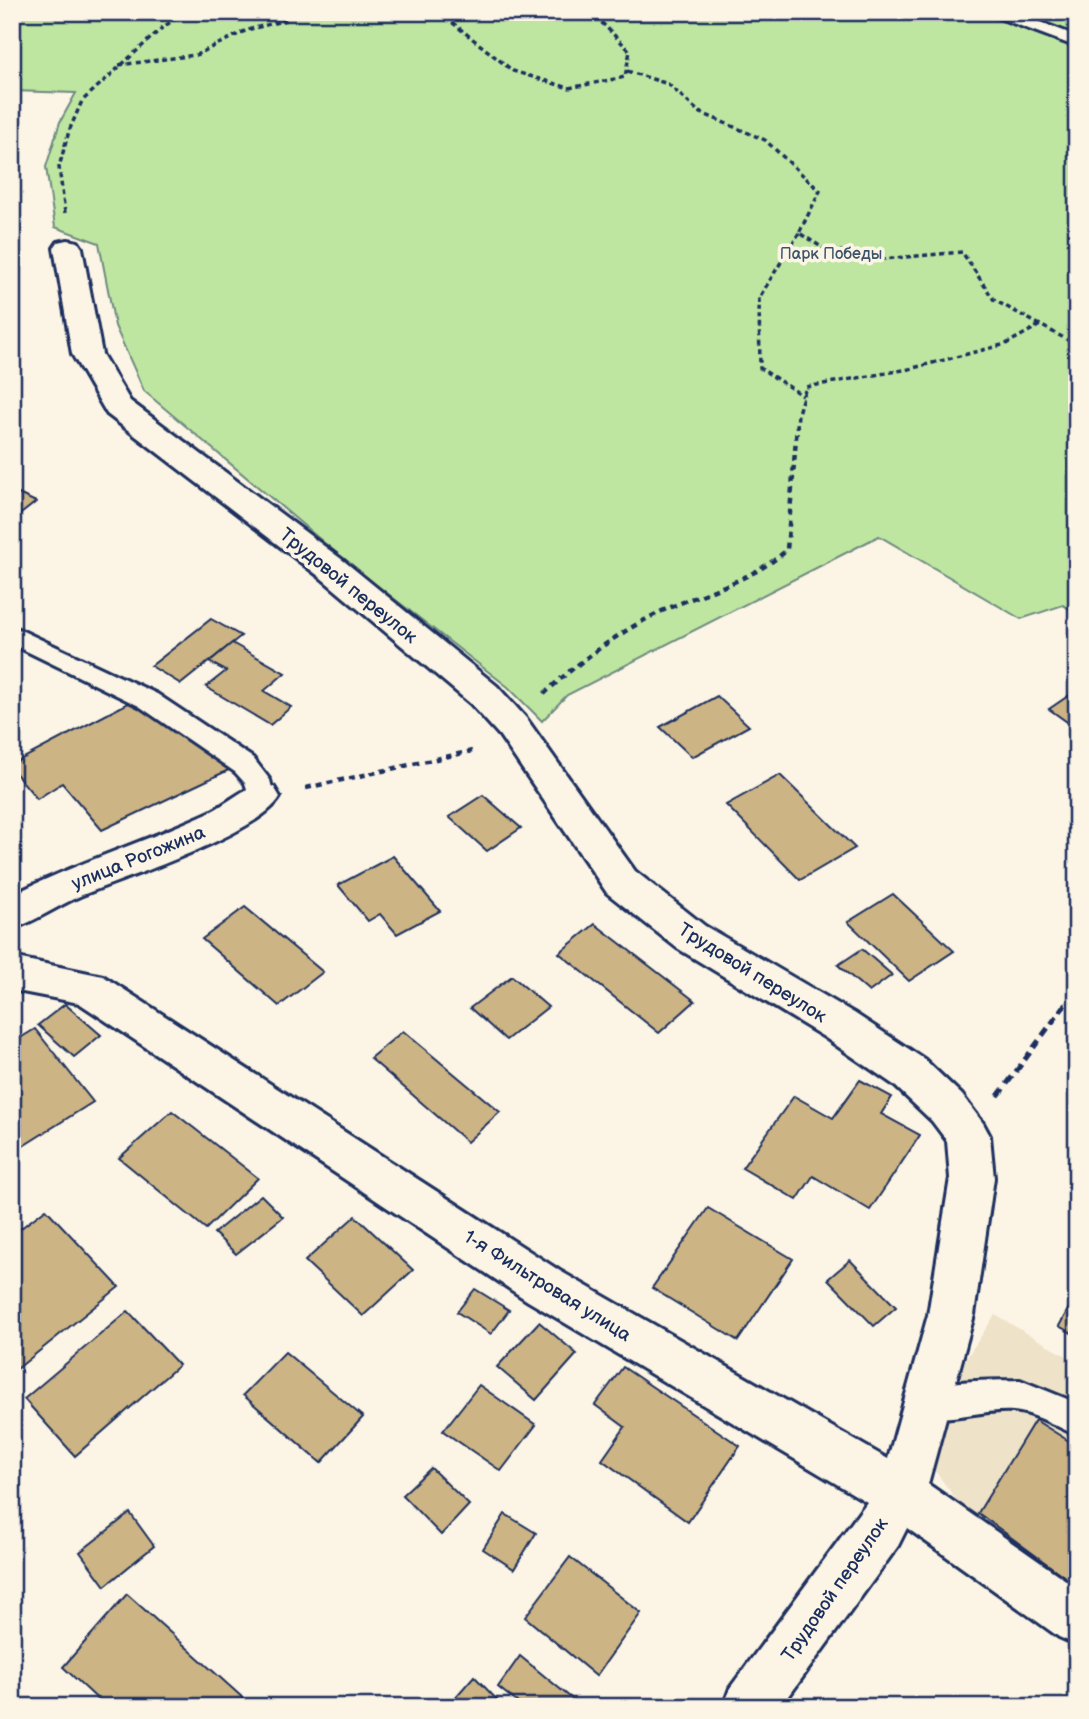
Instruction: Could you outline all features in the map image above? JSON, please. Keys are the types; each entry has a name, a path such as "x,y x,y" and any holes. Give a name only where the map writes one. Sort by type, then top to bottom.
{"street":[{"name":"Трудовой переулок","path":"68,248 87,354 118,407 332,569 484,695 513,727 621,882 691,937 839,1025 909,1072 947,1108 968,1136 972,1178 951,1315 908,1474 880,1528 749,1707"},
{"name":"улица Рогожина","path":"12,913 63,887 226,821 261,797"},
{"name":"1-я Фильтровая улица","path":"12,973 89,988 544,1286 899,1493 1077,1619"}],"lane":[{"path":"997,12 1077,41"},
{"path":"12,634 148,700 244,765 257,779 261,797"},
{"path":"927,1403 968,1397 1020,1396 1077,1419"}],"path":[{"path":"68,248 59,167 69,131 82,102 119,65 163,27 186,12"},
{"path":"119,65 196,55 247,30 286,20 292,12"},
{"path":"439,12 513,71 569,88 625,77 630,51 591,12"},
{"path":"626,71 668,84 699,112 765,140 820,191 799,233 759,298 760,368 803,396"},
{"path":"799,233 824,248 884,259 962,252 994,300 1077,345"},
{"path":"261,797 467,754 513,727 567,670 661,612 771,566 787,550 798,413 806,387 909,369 1006,344 1040,325"},
{"path":"968,1136 1065,1005 1077,1002"}],"shaded area":[{"path":"995,1315 1077,1362 1077,1597 970,1518 924,1456 951,1381"}],"green space":[{"name":"Парк Победы","path":"12,12 1077,12 1077,614 1063,605 1021,619 879,536 567,695 542,721 508,687 347,562 144,391 115,326 99,243 55,227 46,167 60,122 76,93 12,91"}],"building":[{"path":"12,491 36,502 12,521"},
{"path":"211,619 241,636 181,684 151,666"},
{"path":"232,643 285,673 264,691 291,707 270,725 206,687 226,671 209,662"},
{"path":"1077,690 1077,729 1049,709"},
{"path":"717,696 749,726 692,757 660,727"},
{"path":"134,700 235,767 102,830 62,783 37,799 12,769 12,764"},
{"path":"780,775 855,848 800,880 726,805"},
{"path":"483,795 521,828 487,851 449,817"},
{"path":"393,856 440,911 397,934 380,914 368,921 338,885"},
{"path":"893,894 954,951 909,981 848,922"},
{"path":"245,907 323,972 279,1006 202,939"},
{"path":"595,924 695,1001 659,1033 559,953"},
{"path":"862,949 892,975 869,992 838,965"},
{"path":"512,976 548,1007 506,1040 470,1008"},
{"path":"65,1004 101,1035 74,1057 38,1025"},
{"path":"35,1029 93,1102 12,1153 12,1043"},
{"path":"403,1031 500,1112 467,1142 370,1058"},
{"path":"860,1080 892,1097 881,1114 920,1135 870,1210 813,1176 797,1200 742,1168 794,1096 833,1118"},
{"path":"172,1111 258,1178 206,1229 119,1158"},
{"path":"261,1195 283,1217 236,1254 214,1233"},
{"path":"708,1208 793,1259 738,1341 652,1288"},
{"path":"46,1209 119,1287 12,1373 12,1235"},
{"path":"355,1216 413,1270 363,1316 305,1261"},
{"path":"850,1260 896,1307 874,1326 828,1279"},
{"path":"475,1289 509,1310 491,1334 457,1312"},
{"path":"1077,1293 1077,1336 1059,1326"},
{"path":"128,1311 179,1365 75,1456 24,1399"},
{"path":"539,1322 577,1354 536,1400 497,1367"},
{"path":"285,1352 363,1417 321,1463 243,1395"},
{"path":"623,1367 740,1446 688,1522 602,1460 625,1427 595,1405"},
{"path":"479,1385 536,1425 501,1471 443,1431"},
{"path":"1035,1420 1077,1446 1077,1586 978,1513"},
{"path":"431,1468 469,1505 441,1535 402,1495"},
{"path":"130,1513 154,1546 105,1586 80,1552"},
{"path":"505,1514 536,1533 514,1569 483,1549"},
{"path":"570,1557 641,1613 596,1676 525,1617"},
{"path":"127,1594 253,1707 106,1707 63,1667"},
{"path":"520,1656 582,1707 523,1707 498,1687"},
{"path":"474,1676 504,1707 447,1707"}]}
